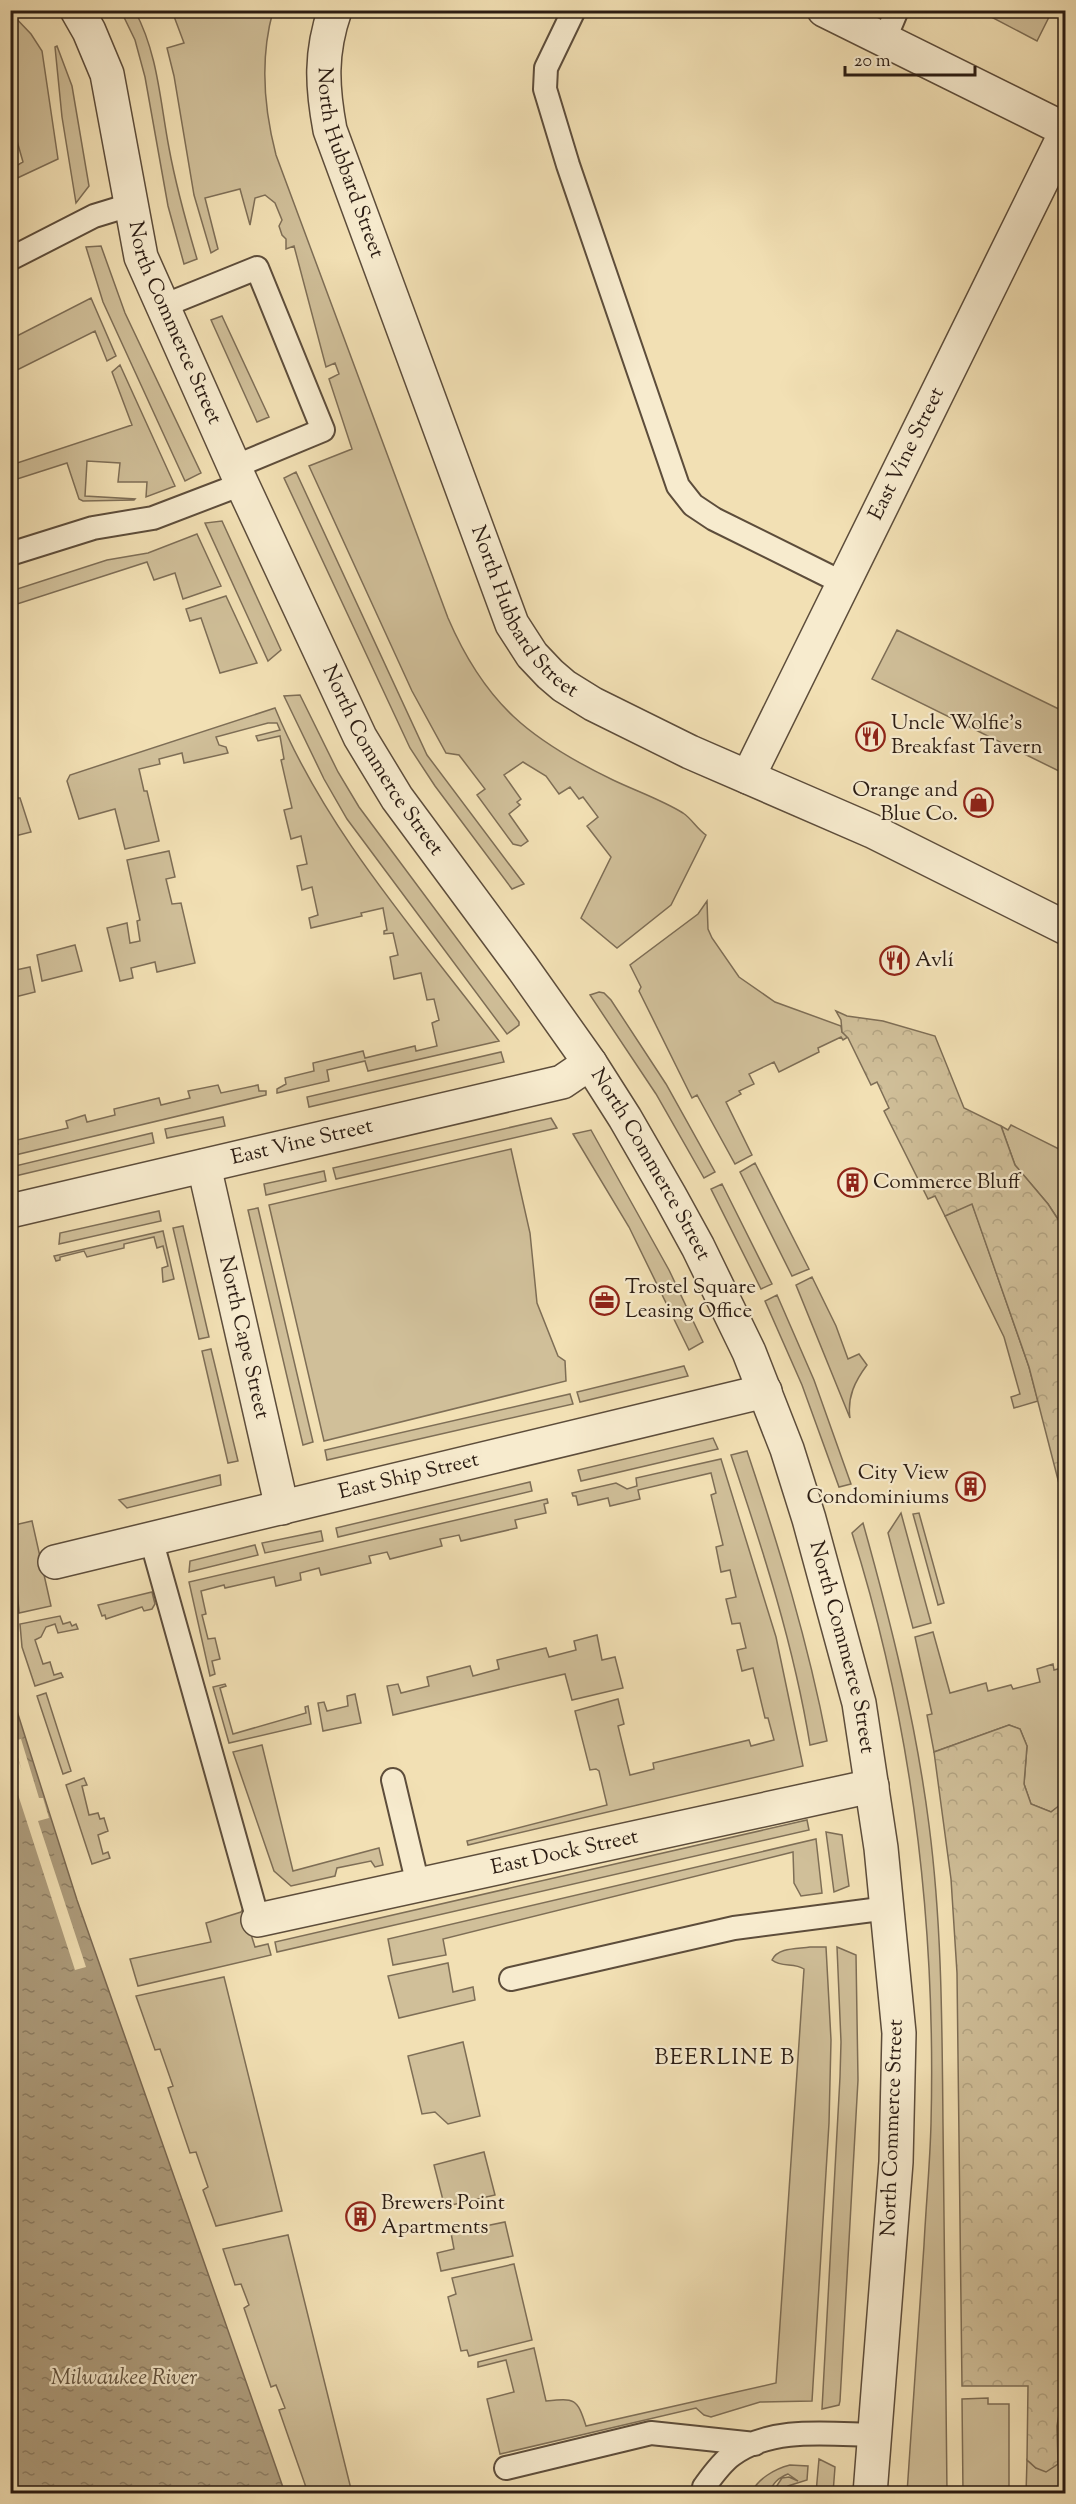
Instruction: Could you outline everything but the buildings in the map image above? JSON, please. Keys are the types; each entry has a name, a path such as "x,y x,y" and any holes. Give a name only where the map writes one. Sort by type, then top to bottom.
{"street":[{"name":"North Commerce Street","path":"77,10 93,39 107,74 141,257 238,475 360,737 397,798 522,967 626,1118 698,1247 765,1392 787,1449 809,1518 859,1702 888,1908 899,2033 896,2162 870,2493"},
{"name":"North Hubbard Street","path":"335,10 322,61 324,102 330,130 512,624 532,655 550,674 578,695 681,747 872,831 1065,928"},
{"path":"824,10 1065,131"},
{"name":"East Vine Street","path":"748,777 1065,131"},
{"name":"East Vine Street","path":"10,1211 562,1082 590,1063"},
{"name":"North Cape Street","path":"204,1166 282,1508"},
{"name":"East Ship Street","path":"55,1562 765,1392"},
{"name":"East Dock Street","path":"258,1920 872,1786"}],"lane":[{"path":"574,10 546,68 545,89 568,165 678,486 693,505 714,519 843,583"},
{"path":"884,41 897,10"},
{"path":"10,259 94,216 130,204"},
{"path":"10,554 93,528 153,518 323,430 257,268 163,306"},
{"path":"151,1539 258,1920"},
{"path":"393,1780 418,1885"},
{"path":"512,1979 734,1928 888,1908"},
{"path":"506,2468 651,2433 755,2444"},
{"path":"703,2493 704,2487 732,2455 755,2444 785,2435 874,2435"}],"green space":[{"path":"978,10 1052,10 1052,11 1037,41"},
{"path":"121,11 135,11 149,44 175,176 197,259 184,264 168,206 145,77 135,40"},
{"path":"172,11 273,11 266,47 265,83 266,102 276,155 448,618 462,648 478,674 495,697 534,734 584,765 683,813 706,835 671,905 617,948 581,918 611,857 587,826 598,817 583,797 579,799 570,787 559,794 546,776 523,762 504,775 521,799 517,802 520,805 509,814 528,841 521,846 513,844 477,795 485,789 459,755 446,753 412,691 309,466 352,449 329,379 339,374 335,363 326,367 294,246 286,249 286,239 279,226 282,220 275,203 265,195 255,198 250,225 240,189 205,198 218,249 211,253 194,195 174,76 167,48 184,43"},
{"path":"10,12 31,34 42,51 58,159 11,181 11,169 23,162 11,120"},
{"path":"57,46 72,86 89,186 76,203 62,117 55,47"},
{"path":"101,246 125,313 201,473 185,481 103,302 86,247"},
{"path":"91,298 116,356 107,361 95,331 11,373 11,339"},
{"path":"222,316 269,417 257,422 211,320"},
{"path":"120,365 175,486 146,497 147,482 118,482 120,463 87,461 85,496 135,499 83,501 79,499 67,463 11,481 11,465 132,425 112,372"},
{"path":"296,472 427,755 524,884 512,889 435,786 410,748 284,478"},
{"path":"222,521 281,650 268,661 205,523"},
{"path":"197,534 221,586 183,599 175,573 154,580 147,562 11,606 11,591 107,560 148,553"},
{"path":"226,596 257,663 220,673 201,618 190,621 186,609"},
{"path":"897,630 1065,712 1065,774 872,679"},
{"path":"300,695 338,772 359,807 519,1022 519,1025 507,1034 347,819 324,779 284,696"},
{"path":"275,708 296,754 347,840 406,922 499,1041 368,1071 365,1061 327,1070 329,1081 277,1093 277,1089 286,1084 285,1078 314,1071 313,1063 363,1051 365,1058 415,1046 416,1051 437,1046 432,1023 439,1020 434,999 427,1000 421,973 394,979 390,957 398,955 393,933 384,934 387,930 383,908 361,913 362,916 311,928 309,918 318,915 312,887 302,890 297,866 307,864 301,836 291,839 284,810 292,808 281,760 284,759 280,736 258,741 256,736 280,730 277,723 268,723 216,737 219,745 226,747 228,753 184,763 182,753 159,759 160,764 139,769 144,791 147,791 159,841 125,849 115,809 79,819 67,781 70,775"},
{"path":"11,798 20,798 31,832 11,837"},
{"path":"169,851 175,877 166,879 172,904 181,903 195,963 157,972 155,962 131,968 133,978 120,981 107,928 127,923 130,943 140,941 137,921 140,920 127,860"},
{"path":"707,901 708,929 739,977 775,1002 841,1026 842,1032 848,1037 843,1040 841,1037 818,1048 819,1052 779,1072 774,1062 749,1074 754,1084 739,1091 741,1094 726,1102 752,1155 735,1164 697,1095 692,1098 639,991 641,987 630,965 698,914"},
{"path":"75,945 82,971 42,981 37,955"},
{"path":"30,967 35,992 11,998 11,971"},
{"path":"604,993 611,1000 666,1084 715,1172 704,1178 656,1094 590,995"},
{"path":"836,1011 847,1016 883,1021 935,1036 964,1108 1001,1126 1015,1165 1048,1204 1065,1230 1065,1507 1029,1367 972,1204 945,1216 935,1196 928,1199 884,1111 889,1108 877,1082 871,1085 848,1038 842,1032 841,1020"},
{"path":"501,1052 504,1062 309,1107 307,1097"},
{"path":"218,1085 221,1093 258,1085 259,1091 266,1091 266,1095 11,1156 11,1145 18,1144 17,1140 68,1128 66,1121 85,1115 87,1122 115,1115 114,1109 159,1098 161,1105 190,1098 188,1091"},
{"path":"223,1117 225,1126 167,1138 165,1129"},
{"path":"551,1118 557,1128 336,1179 333,1168"},
{"path":"1011,1125 1065,1152 1065,1230 1048,1204 1015,1165 1001,1126 1008,1130"},
{"path":"591,1130 669,1270 703,1342 689,1350 629,1227 573,1134"},
{"path":"152,1133 154,1143 11,1177 11,1167"},
{"path":"511,1149 530,1233 537,1303 558,1356 565,1361 566,1381 324,1441 269,1205"},
{"path":"755,1163 809,1269 792,1276 740,1172"},
{"path":"324,1171 326,1181 266,1195 264,1184"},
{"path":"722,1184 772,1284 761,1289 711,1189"},
{"path":"972,1203 1029,1367 1038,1401 1014,1408 1011,1397 1020,1394 1004,1337 945,1216"},
{"path":"258,1208 313,1442 303,1445 248,1210"},
{"path":"159,1211 161,1221 59,1244 60,1233"},
{"path":"183,1226 209,1337 199,1339 173,1228"},
{"path":"163,1231 174,1279 163,1282 162,1268 168,1266 163,1246 157,1248 154,1237 124,1244 124,1248 87,1257 84,1251 60,1257 60,1260 56,1261 54,1256"},
{"path":"812,1277 836,1326 848,1359 859,1354 867,1365 853,1390 849,1410 850,1418 796,1285"},
{"path":"777,1295 814,1380 851,1484 839,1487 802,1385 765,1301"},
{"path":"211,1349 238,1461 228,1463 202,1351"},
{"path":"684,1366 688,1376 580,1402 577,1392"},
{"path":"570,1394 573,1404 327,1460 325,1450"},
{"path":"713,1438 718,1449 581,1481 578,1470"},
{"path":"747,1451 792,1595 827,1741 810,1745 786,1635 766,1562 731,1455"},
{"path":"721,1459 776,1637 803,1766 468,1845 467,1841 607,1805 599,1771 590,1770 575,1711 618,1699 624,1724 618,1726 630,1775 654,1769 653,1763 749,1740 751,1746 774,1740 768,1718 765,1718 753,1668 742,1671 737,1650 746,1648 740,1623 732,1624 726,1599 736,1597 730,1570 721,1572 716,1547 723,1545 711,1495 716,1493 711,1473 638,1490 640,1499 610,1506 608,1498 578,1505 576,1496 572,1493 616,1483 627,1489 637,1486 636,1478"},
{"path":"220,1475 221,1485 127,1508 119,1500"},
{"path":"530,1482 532,1491 338,1537 336,1528"},
{"path":"547,1499 548,1503 544,1504 546,1513 515,1520 517,1528 461,1541 459,1535 440,1539 442,1546 390,1559 387,1552 369,1556 371,1563 321,1575 319,1568 300,1573 301,1580 276,1586 274,1577 201,1591 206,1614 202,1615 208,1639 215,1638 220,1659 212,1661 215,1674 210,1676 189,1582"},
{"path":"901,1513 931,1623 913,1628 888,1533"},
{"path":"919,1513 944,1603 938,1605 913,1514"},
{"path":"32,1521 51,1606 19,1613 17,1588 11,1562 10,1526"},
{"path":"863,1523 910,1711 924,1787 933,1862 942,2012 947,2493 907,2493 930,2139 932,2049 929,1974 924,1899 905,1751 873,1605 852,1533"},
{"path":"321,1531 323,1541 265,1553 262,1543"},
{"path":"255,1545 258,1555 189,1572 190,1561"},
{"path":"152,1592 155,1604 152,1609 144,1611 142,1607 106,1619 105,1615 102,1616 98,1605"},
{"path":"60,1616 63,1624 70,1622 72,1626 76,1624 78,1629 58,1633 55,1624 46,1627 41,1637 35,1640 43,1664 50,1662 54,1675 61,1673 63,1677 35,1686 22,1647 20,1624"},
{"path":"933,1632 950,1693 986,1683 988,1691 1011,1685 1013,1689 1040,1682 1037,1669 1053,1664 1054,1670 1065,1667 1066,1801 1051,1812 1031,1804 1024,1784 1027,1746 1020,1729 1009,1725 934,1752 927,1715 932,1714 915,1637"},
{"path":"597,1635 602,1660 615,1657 623,1688 572,1700 565,1674 393,1715 387,1686 398,1684 401,1693 429,1686 427,1677 470,1666 473,1676 499,1669 497,1660 546,1648 549,1657 576,1650 574,1641"},
{"path":"225,1684 226,1686 220,1688 233,1734 306,1713 305,1707 308,1706 311,1724 229,1743 213,1687"},
{"path":"46,1693 71,1771 63,1774 37,1696"},
{"path":"355,1694 361,1723 323,1731 318,1703 324,1702 327,1711 348,1706 347,1696"},
{"path":"1009,1725 1020,1729 1027,1746 1024,1784 1031,1804 1051,1812 1065,1801 1066,2401 1061,2402 1057,2426 1058,2464 1046,2472 1036,2468 1027,2460 1028,2386 962,2386 957,1973 951,1879 934,1752"},
{"path":"262,1745 293,1871 379,1848 383,1865 375,1867 371,1861 337,1868 335,1876 291,1886 274,1871 233,1752"},
{"path":"84,1778 87,1785 82,1786 89,1815 98,1813 100,1819 104,1818 108,1831 98,1835 103,1854 108,1852 110,1858 92,1864 66,1785"},
{"path":"807,1820 809,1830 277,1952 275,1942"},
{"path":"826,1832 842,1835 849,1886 834,1892"},
{"path":"816,1839 822,1893 801,1896 794,1883 793,1852 443,1939 446,1955 393,1965 388,1939"},
{"path":"243,1909 255,1947 268,1944 271,1955 138,1986 130,1959 211,1942 206,1923 241,1912"},
{"path":"826,1947 831,2040 829,2123 812,2401 760,2402 711,2417 704,2415 696,2408 500,2454 487,2399 514,2392 506,2360 478,2367 478,2362 534,2348 546,2401 569,2400 574,2402 586,2426 776,2383 804,1969 772,1960 783,1951"},
{"path":"837,1947 856,1955 858,2080 840,2401 839,2405 822,2409 840,2077 841,2042"},
{"path":"448,1963 453,1992 473,1987 475,2000 399,2018 388,1976"},
{"path":"224,1977 282,2211 216,2226 203,2190 208,2187 196,2152 190,2153 168,2088 173,2086 160,2049 155,2050 136,1996"},
{"path":"463,2042 480,2116 448,2124 435,2112 422,2114 408,2056"},
{"path":"484,2152 495,2195 443,2207 434,2165"},
{"path":"505,2222 513,2256 441,2271 437,2253 454,2249 451,2233"},
{"path":"288,2235 352,2493 308,2493 279,2410 285,2408 276,2385 271,2387 244,2308 249,2305 241,2284 235,2285 223,2249"},
{"path":"514,2264 532,2340 469,2356 467,2350 461,2351 448,2297 456,2294 452,2278"},
{"path":"988,2398 988,2404 1009,2404 1009,2493 963,2493 962,2399"},
{"path":"1065,2401 1065,2493 1026,2494 1027,2460 1036,2468 1057,2463 1057,2426 1061,2402"},
{"path":"819,2459 835,2467 833,2493 816,2493"},
{"path":"790,2465 808,2466 807,2480 788,2486 783,2493 772,2493 782,2478 789,2477 798,2481 788,2474 776,2481 769,2493 751,2493 767,2475"}],"water":[{"name":"Milwaukee River","path":"10,1689 77,1900 285,2493 11,2493"}],"pier":[{"path":"11,1738 22,1771 13,1741 21,1739 39,1798 43,1798 49,1818 38,1821 86,1967 75,1970 11,1773"}],"place":[{"name":"Uncle Wolfie's Breakfast Tavern","path":"870,736"},
{"name":"Orange and Blue Co.","path":"979,803"},
{"name":"Avlí","path":"894,961"},
{"name":"Commerce Bluff","path":"852,1183"},
{"name":"Trostel Square Leasing Office","path":"604,1300"},
{"name":"City View Condominiums","path":"970,1486"},
{"name":"Brewers Point Apartments","path":"360,2216"}],"district":[{"name":"BEERLINE B","path":"725,2059"}]}
